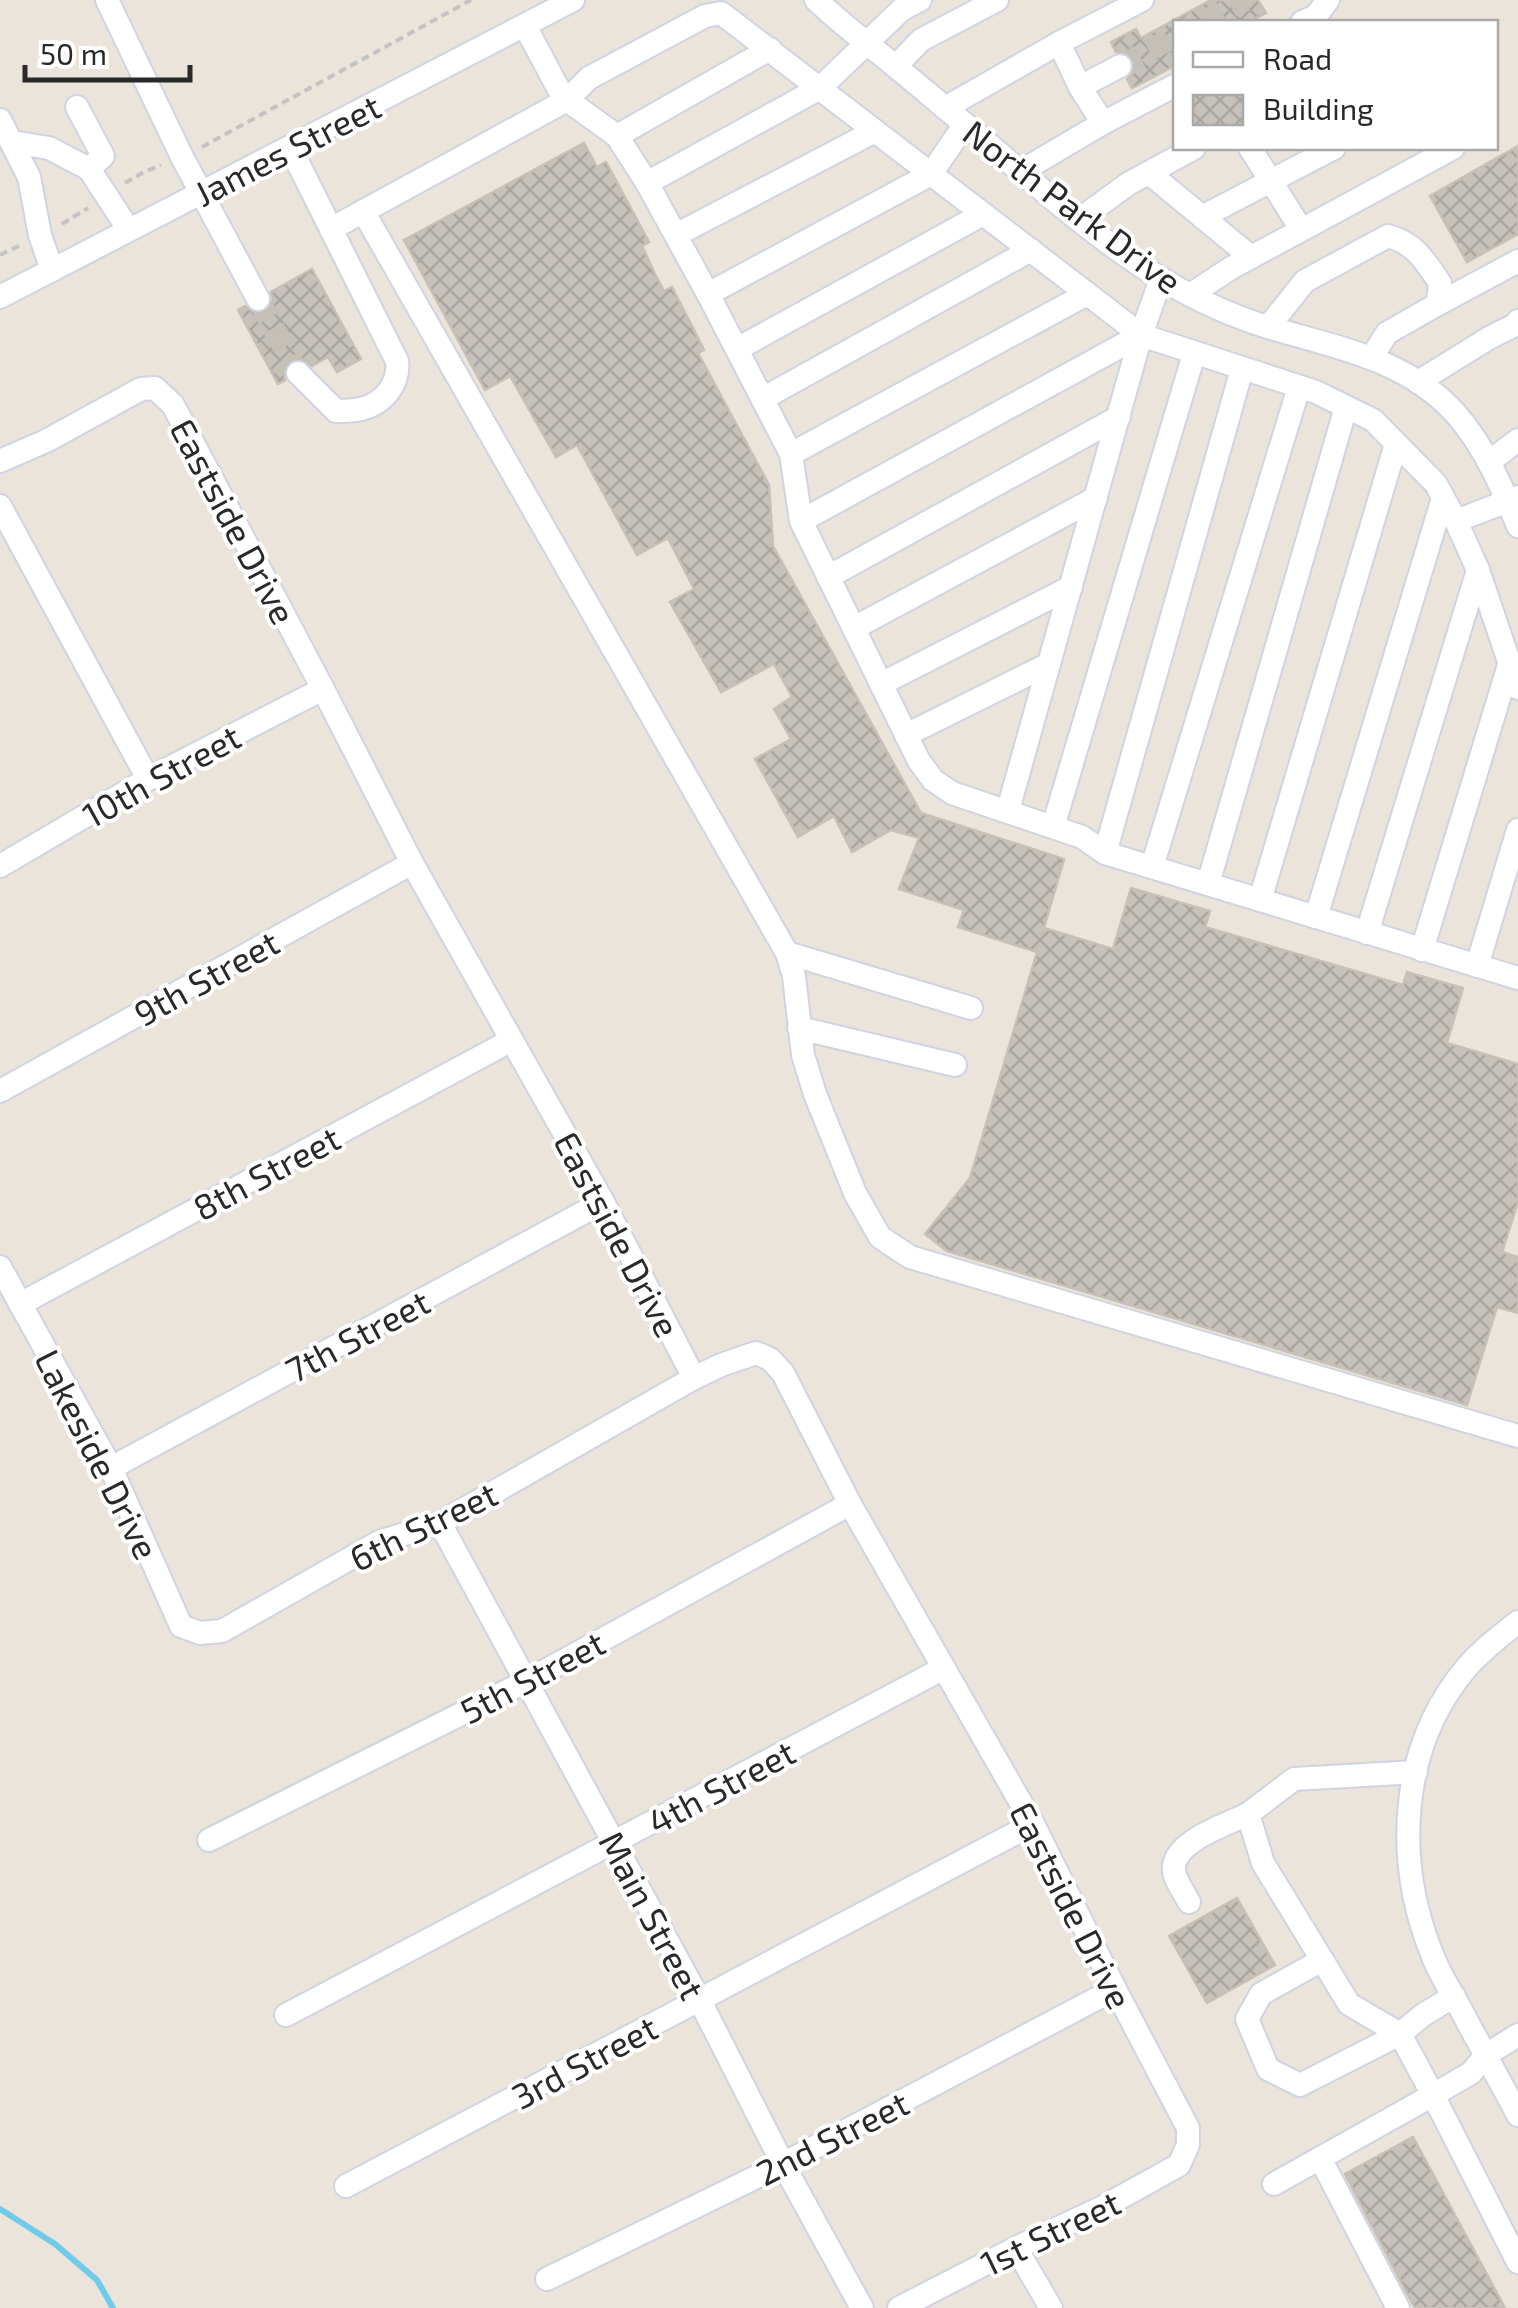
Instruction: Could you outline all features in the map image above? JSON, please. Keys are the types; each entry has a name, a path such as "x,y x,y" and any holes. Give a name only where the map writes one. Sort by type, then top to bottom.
{"street":[{"path":"107,0 182,156 258,299"},
{"name":"North Park Drive","path":"816,0 1020,172 1161,279 1218,309 1371,358 1418,382 1456,414 1513,499 1518,526"},
{"path":"647,183 820,88 901,10 920,0"},
{"path":"896,66 921,40 997,0"},
{"path":"945,108 1142,0"},
{"path":"1307,20 1316,16 1328,0"},
{"name":"James Street","path":"0,297 566,2"},
{"path":"331,229 567,100 589,78 705,16 722,13 1141,335 1316,392 1373,420 1436,484 1456,520 1478,570 1518,688"},
{"path":"525,26 567,100 617,136 708,294 791,454 801,522 919,761 933,780 952,793 1082,838 1105,852 1518,978"},
{"path":"1059,43 1103,123"},
{"path":"617,136 770,49"},
{"path":"1080,87 1120,66"},
{"path":"1020,172 1173,87"},
{"path":"77,107 104,156 90,170"},
{"path":"0,120 29,177 40,235 52,270"},
{"path":"708,294 931,174 964,124"},
{"path":"676,236 875,131"},
{"path":"12,142 49,148 90,170 129,230"},
{"path":"290,148 397,361 399,374 388,394 363,409 336,411 298,373"},
{"path":"1080,220 1128,184 1190,150"},
{"path":"1251,150 1302,230"},
{"path":"1202,217 1330,150"},
{"path":"1190,296 1251,257 1443,150"},
{"path":"1148,173 1251,257"},
{"path":"363,211 787,953 794,976 803,1055 815,1094 855,1193 880,1237 910,1256 1518,1436"},
{"path":"737,349 983,214"},
{"path":"1268,326 1306,281 1388,236 1416,249 1440,283 1438,304"},
{"path":"764,398 1031,250"},
{"path":"1371,358 1388,333 1518,261"},
{"path":"1008,810 1141,335 1161,279"},
{"path":"791,454 1087,294"},
{"path":"1418,382 1517,325"},
{"path":"801,522 1141,335"},
{"path":"1053,827 1194,354"},
{"path":"1105,852 1242,369"},
{"path":"1152,867 1299,387"},
{"name":"Eastside Drive","path":"0,461 141,389 155,388 173,405 412,863 603,1202 694,1378 756,1353 770,1359 783,1373 850,1504 1033,1824 1188,2128 1188,2144"},
{"path":"1208,884 1346,407"},
{"path":"828,577 1119,416"},
{"path":"1489,462 1518,440"},
{"path":"1260,900 1396,444"},
{"path":"854,628 1096,498"},
{"path":"1316,918 1443,498"},
{"path":"1456,520 1513,499"},
{"path":"0,506 148,779"},
{"path":"1367,933 1478,570"},
{"path":"881,684 1071,587"},
{"path":"906,735 1049,664"},
{"path":"1422,950 1509,664"},
{"name":"10th Street","path":"1,864 148,779 323,688"},
{"path":"1476,966 1518,830"},
{"name":"9th Street","path":"0,1090 412,863"},
{"path":"787,953 972,1008"},
{"path":"799,1028 955,1065"},
{"name":"8th Street","path":"20,1304 512,1040"},
{"name":"7th Street","path":"110,1468 603,1202"},
{"name":"Lakeside Drive","path":"0,1267 110,1468 180,1626 200,1633"},
{"name":"6th Street","path":"200,1633 222,1631 379,1542 440,1524 694,1378"},
{"name":"5th Street","path":"210,1840 525,1682 850,1504"},
{"name":"Main Street","path":"440,1524 862,2308"},
{"path":"1518,1622 1467,1666 1446,1695 1416,1772 1406,1844 1410,1875 1434,1960 1518,2115"},
{"name":"4th Street","path":"286,2015 944,1668"},
{"path":"1189,1902 1174,1872 1177,1855 1188,1843 1248,1814 1294,1779 1416,1772"},
{"path":"1248,1814 1262,1863 1349,2004 1400,2034 1518,2262"},
{"name":"3rd Street","path":"346,2186 1033,1824"},
{"path":"1322,1960 1261,1994 1247,2019 1268,2068 1300,2085 1400,2034 1423,2014 1454,1996"},
{"name":"2nd Street","path":"547,2280 784,2164 1115,1988"},
{"path":"1274,2184 1471,2073 1486,2055 1518,2035"},
{"name":"1st Street","path":"900,2308 1103,2208 1179,2165 1188,2144"},
{"path":"1320,2158 1398,2308"},
{"path":"1016,2248 1051,2308"}],"path":[{"path":"0,255 65,223 142,173 182,156 472,0"}],"building":[{"path":"1211,0 1258,0 1266,13 1253,20 1174,20"},
{"path":"1173,21 1173,67 1132,88 1127,79 1133,73 1134,60 1127,53 1116,52 1111,42 1136,29 1141,38"},
{"path":"584,143 597,167 606,162 649,242 642,246 655,274 664,291 672,287 704,350 698,353 769,485 773,546 921,813 1064,859 1044,928 1113,949 1131,888 1210,911 1205,927 1403,985 1407,972 1463,988 1447,1043 1518,1064 1518,1202 1502,1252 1518,1257 1518,1313 1497,1307 1467,1405 947,1251 925,1234 970,1178 1037,952 958,927 964,910 899,889 919,838 891,830 852,852 834,816 798,837 755,759 791,739 774,709 792,697 774,664 721,692 670,602 694,589 668,538 637,555 577,445 556,457 510,376 485,390 404,240"},
{"path":"1518,146 1518,234 1467,262 1430,196"},
{"path":"312,269 361,359 337,372 328,357 312,366 303,359 293,359 284,368 285,380 278,384 238,310 245,306 257,314 266,312 273,300 271,292"},
{"path":"1237,1898 1275,1965 1207,2003 1169,1936"},
{"path":"1413,2137 1505,2308 1415,2308 1404,2288 1345,2174"}],"waterway":[{"path":"0,2209 55,2244 97,2280 113,2308"}],"tunnel":[{"path":"1206,20 1245,0"},
{"path":"1120,66 1173,38"},
{"path":"258,299 298,373"}]}
